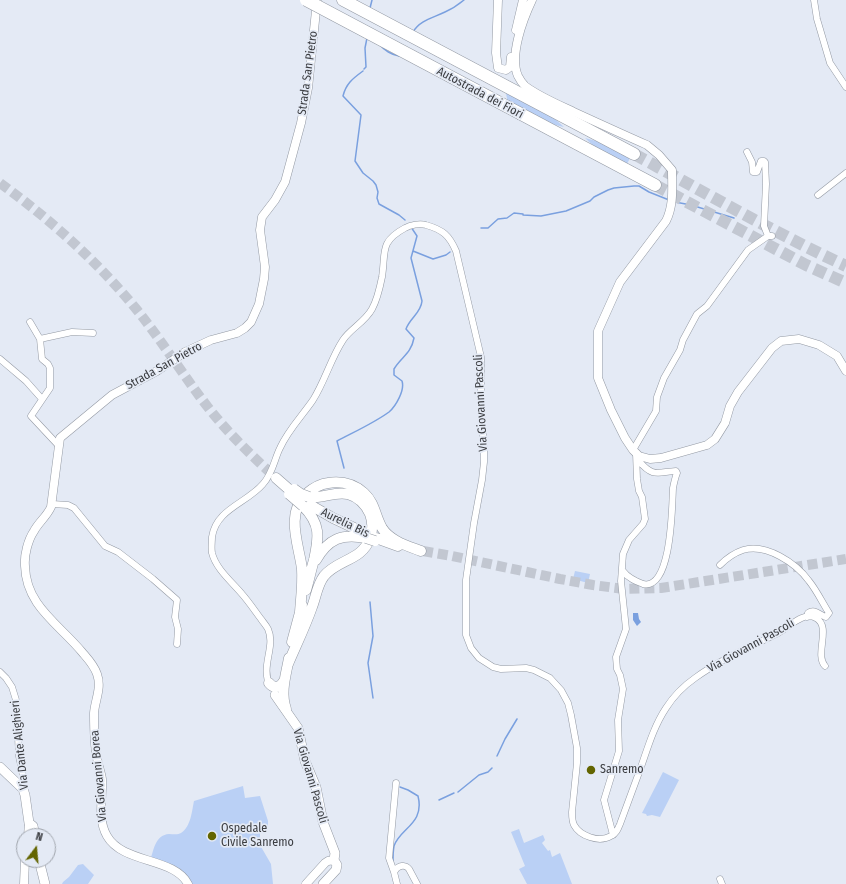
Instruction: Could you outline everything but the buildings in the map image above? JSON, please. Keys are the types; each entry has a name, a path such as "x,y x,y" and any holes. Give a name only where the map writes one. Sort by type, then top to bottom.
{"highway":[{"name":"Autostrada dei Fiori","path":"306,0 655,185"},
{"name":"Autostrada dei Fiori","path":"343,0 634,154"},
{"name":"Aurelia Bis","path":"279,480 292,492 306,502 371,538 422,551 388,535 383,530 374,505 358,488 339,482 318,485 308,493 300,501 295,514 295,526 302,571 300,612"},
{"path":"286,709 282,687 317,546 318,536 313,517 306,502 337,493 347,494 364,504 370,513 372,531 368,544 360,554 334,567 324,577 319,585 307,620 288,664"},
{"path":"307,584 315,562 328,544 343,537 354,536 371,538"},
{"path":"269,683 277,688 280,686 282,687"}],"main road":[{"name":"Via Giovanni Pascoli","path":"286,709 298,728 305,761 316,787 323,822 335,853 334,860"},
{"path":"0,767 23,789"},
{"name":"Via Dante Alighieri","path":"23,789 29,822"},
{"path":"29,822 33,828"},
{"path":"323,884 336,870 337,865 334,860"},
{"path":"41,868 46,884"}],"street":[{"name":"Strada San Pietro","path":"64,632 35,602 28,586 24,565 28,545 34,531 48,514 52,504 60,438 112,395 157,371 185,352 211,340 237,333 245,328 250,322 259,304 264,279 265,267 260,230 262,217 275,200 285,182 300,123 308,88 317,0"},
{"path":"498,0 497,64 498,68 506,70 510,67 512,46 523,0"},
{"path":"532,0 524,19 517,47 515,67 524,86 559,105 646,145 659,154 672,170 672,204 669,215 620,282 598,331 598,378 610,410 640,461 650,471 661,474 676,471 677,474 673,489 673,509 666,559 663,569 653,582 646,584 628,577 623,571"},
{"path":"814,0 817,19 830,63 846,87"},
{"path":"613,835 604,800 619,751 618,720 621,709 623,687 620,675 617,672 616,657 626,630 621,581 623,571 623,554 626,545 643,524 645,519 642,497 639,491 637,479 636,453 656,411 657,397 664,378 680,350 683,340 697,314 707,306 748,250 770,236 764,226 766,184 765,162 762,160 757,172 753,172 752,162 747,152"},
{"path":"818,195 846,173"},
{"name":"Via Giovanni Pascoli","path":"282,687 269,683 266,673 270,642 268,629 243,595 222,571 214,557 212,551 214,529 219,519 228,510 244,500 262,485 269,476 279,448 285,437 314,398 344,338 360,324 372,310 382,276 386,246 394,234 408,226 424,224 439,229 451,239 456,252 480,358 480,404 484,462 466,580 466,635 470,648 479,658 493,667 501,669 526,668 534,670 550,678 561,690 568,703 577,748 572,820 574,826 586,836 602,838 613,835 620,824 654,728 666,707 695,678 731,655 780,633 797,620 807,617 816,619 823,627 821,642 822,663 825,666"},
{"path":"30,322 40,339 42,359 50,368 50,388 31,416 59,446"},
{"path":"40,339 72,332 93,333"},
{"path":"636,453 650,460 707,445 715,439 725,423 730,406 738,392 772,348 781,341 799,339 819,345 837,356 846,371"},
{"path":"0,359 26,381 42,399"},
{"path":"52,504 68,505 74,508 105,546 118,552 177,600 175,617 178,630 177,644"},
{"path":"720,565 737,552 751,549 768,552 785,559 809,581 829,613 826,617 818,612 811,611 808,613 807,617"},
{"name":"Via Giovanni Borea","path":"64,632 92,663 98,679 98,697 94,711 97,757 102,778 102,819 107,836 120,849 170,869 182,876 188,884"},
{"name":"Via Dante Alighieri","path":"0,672 12,687 16,700 19,756 24,781 23,789"},
{"path":"396,783 389,858 397,884"},
{"path":"29,822 29,828"},
{"path":"306,884 325,863 334,860"},
{"path":"394,872 399,866 408,867 417,884"},
{"path":"24,884 25,868"}],"shaded area":[{"path":"505,89 547,112 564,127 542,122 508,103"},
{"path":"585,138 604,143 631,156 626,166 600,152"},
{"path":"575,571 590,574 588,583 573,579"},
{"path":"663,772 679,780 660,817 652,815 647,816 646,814 642,813"},
{"name":"Ospedale Civile Sanremo","path":"243,786 245,798 260,796 268,821 268,827 260,831 260,845 271,864 273,884 190,884 151,858 158,839 165,835 181,833 187,827 194,801"},
{"path":"519,829 524,843 543,835 545,840 542,843 548,851 550,850 552,857 560,853 572,884 527,884 519,869 525,866 511,832"},
{"path":"83,864 94,875 88,884 62,884 78,865"}],"water":[{"path":"633,613 638,613 641,622 637,626 633,620"}],"waterway":[{"path":"370,8 372,0"},
{"path":"413,32 423,22 450,10 464,0"},
{"path":"364,69 366,67 365,48 367,38"},
{"path":"380,45 388,52 399,56"},
{"path":"363,71 350,82 343,96 361,115 355,161 363,173 376,185 379,204 405,220"},
{"path":"481,228 488,228 498,219 507,218 514,213 541,216 566,211 590,201 594,197 614,188 639,186 649,192 669,200"},
{"path":"675,202 691,205 734,218"},
{"path":"344,468 337,441 370,424 389,412 397,402 401,393 403,385 402,381 394,375 394,369 411,348 414,338 406,329 420,309 422,301 411,258 417,236 411,227"},
{"path":"413,251 433,259 446,255 450,252"},
{"path":"370,602 373,636 368,663 373,698"},
{"path":"497,756 517,719"},
{"path":"458,792 479,775 488,772 492,768"},
{"path":"393,862 394,846 397,840 415,819 418,813 419,805 418,796 400,787"},
{"path":"439,800 454,793"}],"tunnel":[{"path":"634,154 765,226 846,266"},
{"path":"0,183 73,242 122,292 215,416 240,444 276,478"},
{"path":"655,185 806,265 846,283"},
{"path":"423,551 560,579 624,589 661,588 846,559"}],"place":[{"name":"Sanremo","path":"591,770"},
{"name":"Ospedale Civile Sanremo","path":"212,836"}]}
